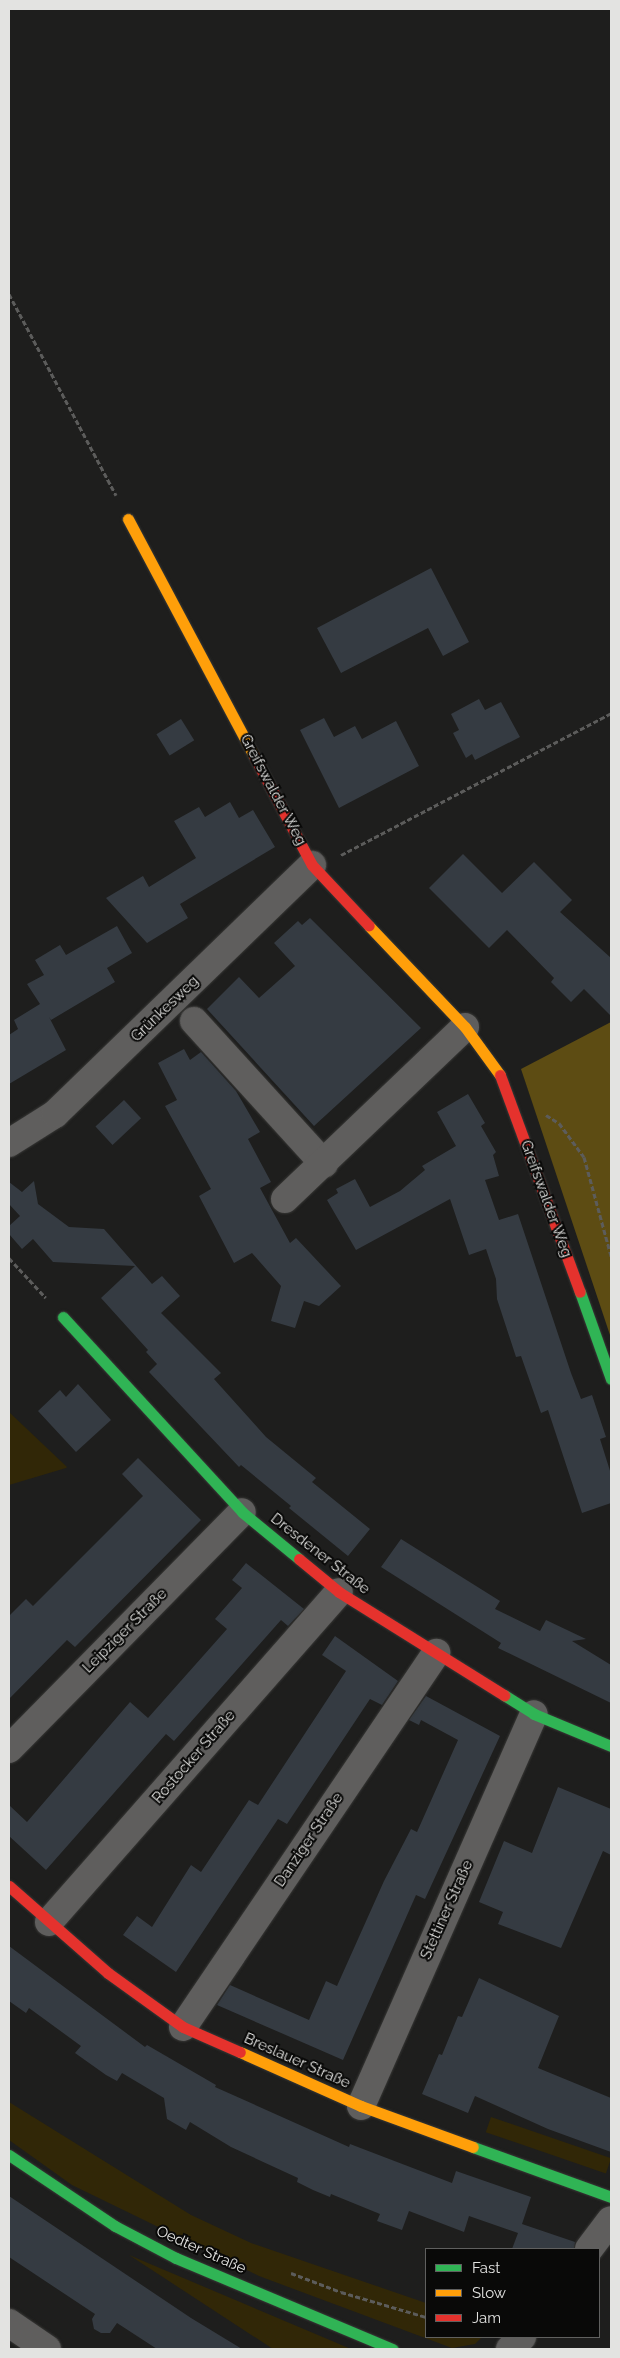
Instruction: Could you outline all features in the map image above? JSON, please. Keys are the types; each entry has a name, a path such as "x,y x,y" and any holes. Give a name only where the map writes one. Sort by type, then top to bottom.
{"street":[{"name":"Greifswalder Weg","path":"128,519 312,864 466,1027 503,1080 611,1379"},
{"name":"Grünkesweg","path":"9,1143 56,1114 312,864"},
{"path":"194,1021 324,1164"},
{"path":"286,1199 466,1027"},
{"name":"Dresdener Straße","path":"63,1317 242,1512 339,1592 534,1714 611,1746"},
{"name":"Leipziger Straße","path":"9,1749 242,1512"},
{"name":"Rostocker Straße","path":"49,1922 339,1592"},
{"name":"Danziger Straße","path":"183,2027 436,1653"},
{"name":"Stettiner Straße","path":"361,2106 534,1714"},
{"name":"Breslauer Straße","path":"9,1886 108,1973 183,2027 361,2106 611,2197"},
{"name":"Oedter Straße","path":"9,2155 115,2226 176,2258 393,2349"},
{"path":"590,2248 611,2220"},
{"path":"9,2323 47,2349"},
{"path":"510,2349 521,2338"}],"path":[{"path":"9,294 128,519"},
{"path":"312,864 344,853 611,713"},
{"path":"510,1100 538,1110 559,1123 584,1157 611,1256"},
{"path":"9,1258 63,1317"},
{"path":"287,2272 341,2292 425,2317"}],"shaded area":[{"path":"611,1022 611,1338 521,1069"},
{"path":"9,1412 67,1467 9,1485"},
{"path":"9,2102 191,2215 251,2243 425,2303 425,2338 259,2276 72,2185 9,2140"},
{"path":"491,2117 611,2158 606,2173 486,2132"},
{"path":"129,2255 351,2349 273,2349"},
{"path":"425,2338 481,2338 475,2344 452,2348"}],"building":[{"path":"431,568 469,642 443,656 428,628 341,673 317,628"},
{"path":"479,699 485,710 501,702 520,737 475,760 472,754 466,758 453,733 459,730 451,714"},
{"path":"324,718 334,737 355,726 362,739 396,721 419,766 339,808 300,730"},
{"path":"181,719 194,740 170,756 156,734"},
{"path":"230,802 239,818 253,810 275,847 180,904 188,918 147,943 106,898 143,876 149,887 196,858 174,821 199,807 205,817"},
{"path":"463,854 502,893 534,862 572,900 560,912 611,958 611,1016 584,989 571,1002 551,982 554,978 507,930 489,948 429,888"},
{"path":"310,918 421,1028 314,1126 207,1009 239,977 259,998 295,966 274,943 298,921 302,925"},
{"path":"117,926 132,953 107,968 115,982 51,1020 49,1017 66,1050 9,1084 9,1035 18,1029 14,1020 40,1004 27,984 44,975 35,960 60,945 66,955"},
{"path":"184,1049 190,1060 201,1052 236,1091 260,1132 248,1139 271,1182 260,1188 290,1243 296,1238 341,1286 319,1306 304,1301 295,1328 271,1321 281,1286 252,1253 234,1263 199,1196 211,1189 165,1106 177,1100 158,1063"},
{"path":"468,1094 485,1123 481,1126 496,1152 493,1155 499,1176 485,1180 499,1220 518,1214 581,1399 592,1395 606,1437 600,1439 611,1474 611,1503 582,1513 548,1410 541,1413 521,1356 516,1357 497,1299 496,1279 486,1249 469,1255 450,1199 356,1250 327,1200 338,1193 336,1189 355,1179 370,1207 400,1191 425,1170 422,1166 456,1146 437,1112"},
{"path":"124,1100 141,1118 113,1145 95,1127"},
{"path":"34,1181 38,1204 69,1227 104,1229 152,1284 162,1276 180,1296 161,1313 221,1373 214,1379 266,1437 316,1478 312,1482 370,1529 348,1556 289,1508 291,1506 241,1465 239,1467 149,1372 157,1364 146,1352 148,1350 101,1298 135,1266 53,1262 33,1239 22,1249 9,1234 9,1226 20,1216 9,1204 9,1182 22,1192"},
{"path":"78,1384 111,1420 76,1452 38,1411 60,1390 66,1397"},
{"path":"138,1458 201,1520 75,1647 67,1640 9,1699 9,1616 26,1599 33,1606 143,1496 122,1474"},
{"path":"401,1539 500,1601 495,1609 540,1631 546,1620 586,1639 572,1641 611,1665 611,1703 498,1648 501,1643 381,1567"},
{"path":"246,1563 304,1609 288,1626 281,1620 174,1741 166,1734 46,1870 9,1836 9,1805 27,1822 130,1702 148,1718 227,1629 215,1619 242,1588 232,1580"},
{"path":"335,1636 398,1681 382,1705 370,1699 287,1824 278,1819 176,1972 123,1935 137,1916 152,1927 191,1865 201,1872 249,1800 258,1805 346,1671 322,1655"},
{"path":"426,1696 500,1736 425,1899 416,1895 343,2060 217,2005 230,1985 309,2020 326,1981 337,1986 384,1881 411,1829 417,1832 458,1740 421,1720 419,1725 409,1720"},
{"path":"558,1787 611,1809 611,1855 603,1851 561,1948 498,1924 503,1912 479,1902 504,1841 532,1853"},
{"path":"9,1946 145,2047 147,2045 216,2085 215,2087 349,2147 350,2144 452,2183 456,2171 531,2197 522,2224 575,2242 574,2248 512,2248 518,2233 469,2216 464,2232 409,2211 402,2230 377,2221 380,2214 331,2194 330,2197 313,2190 297,2182 298,2178 231,2147 190,2122 186,2130 167,2119 164,2098 122,2073 117,2081 106,2075 75,2053 81,2046 29,2008 26,2013 9,2001"},
{"path":"479,1978 559,2016 538,2068 611,2098 611,2152 548,2129 475,2096 468,2113 422,2094 439,2054 442,2055 458,2016 462,2017"},
{"path":"9,2196 191,2318 242,2349 157,2349 117,2323 110,2333 101,2333 94,2329 92,2319 95,2314 9,2257"}],"traffic: fast":[{"path":"580,1292 611,1379"},
{"path":"63,1317 242,1512 299,1559"},
{"path":"504,1695 534,1714 611,1746"},
{"path":"473,2147 611,2197"},
{"path":"9,2155 115,2226 176,2258 393,2349"}],"traffic: slow":[{"path":"128,519 254,756"},
{"path":"369,926 465,1027 500,1075"},
{"path":"240,2052 361,2106 473,2147"}],"traffic: jam":[{"path":"254,756 312,865 369,926"},
{"path":"500,1075 580,1292"},
{"path":"299,1559 339,1592 504,1695"},
{"path":"9,1886 108,1973 183,2027 240,2052"}]}
